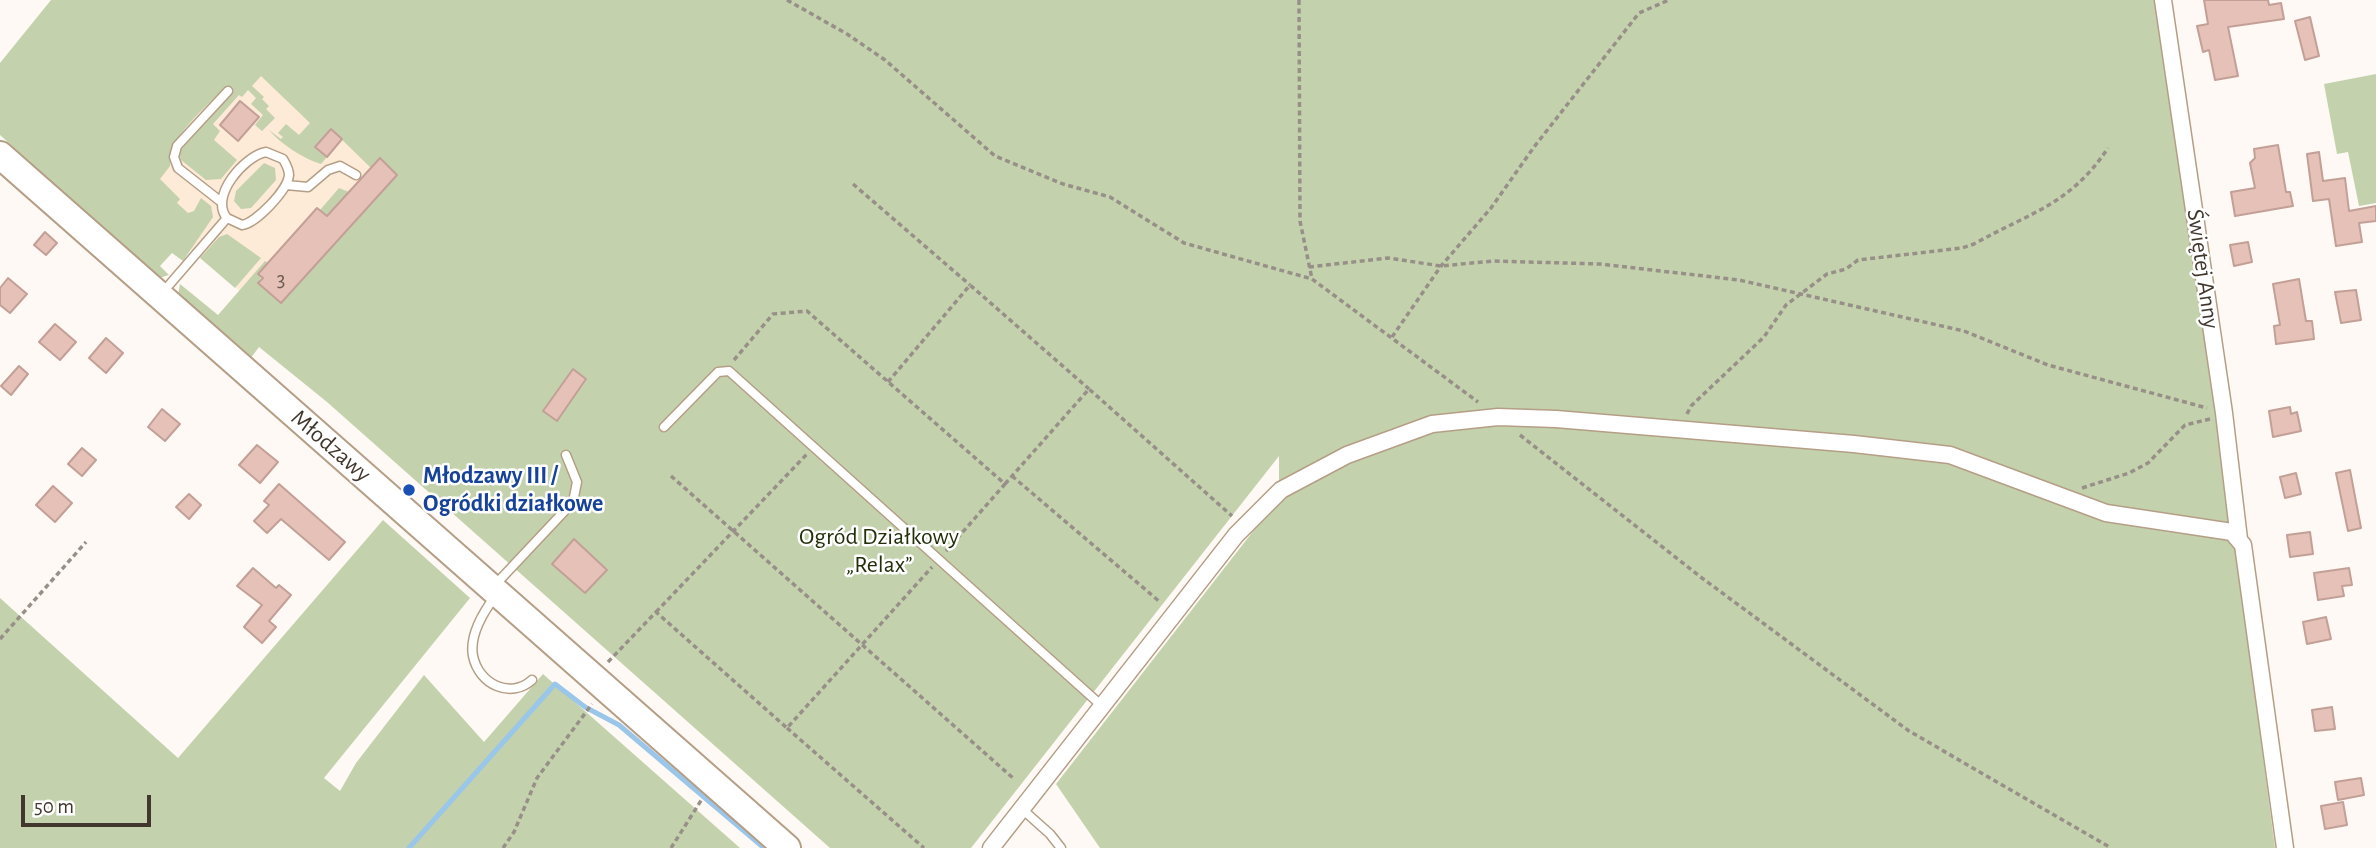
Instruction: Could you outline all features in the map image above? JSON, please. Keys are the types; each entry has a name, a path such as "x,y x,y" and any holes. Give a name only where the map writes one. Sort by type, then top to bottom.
{"main road":[{"name":"Młodzawy","path":"0,155 495,590 591,687 712,782 787,848"}],"street":[{"name":"Świętej Anny","path":"2163,0 2285,848"},
{"path":"991,848 1236,535 1281,490 1348,455 1432,424 1497,417 1684,430 1950,456 2106,513 2224,529 2241,542"}],"lane":[{"path":"220,201 235,177 252,158 261,153 277,154 286,162 289,176 286,185 250,224 235,224 227,218 220,201 178,168 174,157 177,146 228,91"},
{"path":"286,185 308,187 328,170 340,166 356,175"},
{"path":"160,295 227,218"},
{"path":"664,427 718,372 726,370 1102,706"},
{"path":"532,680 523,688 503,689 491,683 478,669 472,655 474,639 495,590 573,502 577,482 566,455"},
{"path":"1021,809 1050,834 1060,848"}],"path":[{"path":"787,0 847,34 885,60 995,156 1063,184 1110,197 1184,243 1312,279 1497,417 1702,578 1909,731 2111,848"},
{"path":"1299,0 1300,221 1312,279"},
{"path":"1392,337 1441,266 1491,208 1534,147 1639,13 1670,0"},
{"path":"1684,430 1690,406 1764,337 1786,304 1827,274 1846,269 1858,260 1962,248 2042,212 2091,173 2108,148"},
{"path":"853,184 1232,516"},
{"path":"1309,267 1388,258 1441,266 1493,261 1600,264 1739,280 1964,331 2048,365 2224,413"},
{"path":"888,382 970,285"},
{"path":"726,370 773,314 807,311 1005,484"},
{"path":"787,728 1088,389"},
{"path":"2076,502 2081,489 2089,484 2129,473 2148,463 2185,425 2224,413"},
{"path":"503,848 514,832 537,778 594,701 591,687 656,612 814,447"},
{"path":"671,476 1013,778"},
{"path":"1013,476 1160,602"},
{"path":"0,639 86,542"},
{"path":"656,612 924,848"},
{"path":"671,848 712,782"}],"shaded area":[{"path":"235,27 399,172 279,324 187,247 90,174"}],"green space":[{"name":"Ogród Działkowy „Relax”","path":"51,0 2155,0 2234,535 2275,848 1100,848 1056,784 1279,498 1279,456 971,848 830,848 327,402 259,347 250,359 178,295 180,284 218,315 265,261 268,263 258,283 281,303 344,232 320,210 339,188 349,192 341,202 397,174 380,159 371,168 331,129 315,147 327,157 321,164 286,145 269,130 281,139 283,137 278,133 286,124 299,135 310,123 261,76 252,86 264,97 262,99 269,106 266,109 275,118 262,131 255,125 263,115 251,104 256,98 248,90 242,97 239,95 213,124 220,131 214,140 237,160 221,179 206,180 181,160 179,152 232,92 226,86 182,133 171,155 170,166 160,179 180,199 177,203 188,213 194,211 201,198 211,206 213,217 183,261 172,253 160,266 169,275 159,278 0,135 0,63"},
{"path":"2376,74 2376,203 2359,206 2348,152 2337,154 2324,84"},
{"path":"264,163 275,168 276,180 251,208 241,209 234,201 236,191"},
{"path":"227,234 261,258 235,288 200,258 219,237"},
{"path":"383,520 470,598 324,778 340,791 356,763 424,675 484,742 543,674 740,848 0,848 0,598 178,758"}],"building":[{"path":"2204,0 2268,0 2269,5 2281,3 2284,19 2228,27 2238,76 2215,80 2209,50 2203,52 2197,26 2208,24"},
{"path":"2310,17 2319,56 2305,60 2295,21"},
{"path":"240,101 259,117 238,141 220,125"},
{"path":"331,129 342,139 327,157 315,147"},
{"path":"2278,145 2286,192 2290,192 2293,206 2235,216 2231,192 2255,188 2250,163 2255,158 2254,149"},
{"path":"2319,152 2323,181 2345,178 2349,211 2376,206 2376,221 2359,223 2362,242 2336,246 2329,199 2313,201 2307,154"},
{"path":"380,158 397,175 281,303 258,283 263,278 258,274 317,208 327,216"},
{"path":"45,232 57,243 46,255 34,245"},
{"path":"2248,242 2252,262 2234,266 2230,245"},
{"path":"8,278 27,294 10,313 0,305 0,288"},
{"path":"2299,279 2306,321 2312,321 2314,339 2276,344 2274,326 2280,325 2273,284"},
{"path":"2356,290 2361,320 2341,323 2335,292"},
{"path":"55,324 76,342 60,360 39,342"},
{"path":"106,338 123,353 106,373 89,358"},
{"path":"19,366 28,374 11,395 1,386"},
{"path":"573,369 586,379 557,421 543,411"},
{"path":"2290,407 2291,414 2297,412 2301,431 2273,437 2269,411"},
{"path":"162,409 180,424 165,441 148,427"},
{"path":"257,445 278,462 260,483 239,465"},
{"path":"82,448 96,460 82,476 68,464"},
{"path":"2350,470 2361,528 2348,531 2336,473"},
{"path":"2296,473 2301,494 2285,498 2280,477"},
{"path":"279,484 345,542 329,560 281,519 267,533 254,521 269,505 264,501"},
{"path":"53,486 72,503 55,522 36,505"},
{"path":"189,494 201,505 189,519 176,507"},
{"path":"2310,532 2313,554 2290,557 2287,535"},
{"path":"574,539 607,570 585,593 552,564"},
{"path":"253,568 276,588 279,585 291,595 269,621 276,627 262,643 244,627 262,605 237,586"},
{"path":"2349,568 2352,585 2342,586 2344,596 2318,600 2314,573"},
{"path":"2326,617 2331,639 2307,644 2303,622"},
{"path":"2332,707 2335,729 2315,731 2312,710"},
{"path":"2361,778 2364,795 2338,800 2335,782"},
{"path":"2343,802 2347,825 2325,829 2321,806"}],"waterway":[{"path":"409,848 555,684 585,707 619,725 764,848"}],"place":[{"name":"Młodzawy III / Ogródki działkowe","path":"409,490"}]}
